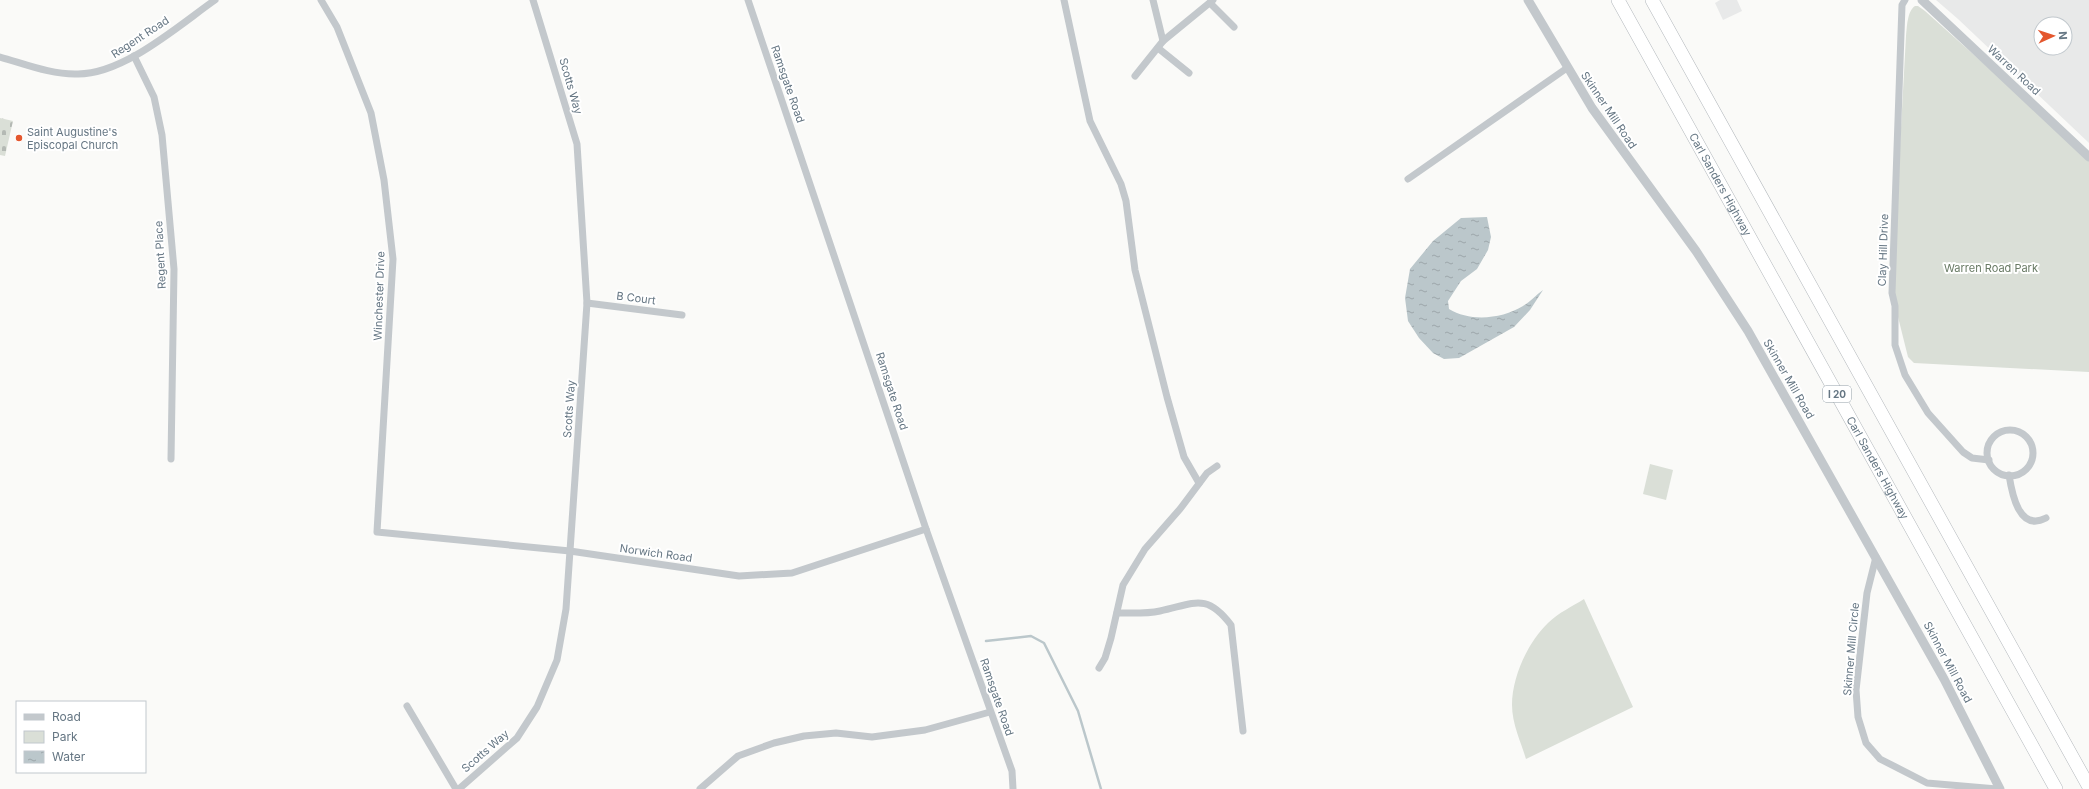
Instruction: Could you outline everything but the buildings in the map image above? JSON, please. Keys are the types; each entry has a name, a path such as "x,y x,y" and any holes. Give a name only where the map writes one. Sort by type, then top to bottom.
{"highway":[{"name":"Carl Sanders Highway","path":"1618,0 2056,789"},
{"name":"I 20","path":"1652,0 2089,787"}],"street":[{"name":"Regent Road","path":"0,57 56,72 78,74 109,69 134,56 216,0"},
{"name":"Winchester Drive","path":"321,0 337,27 371,113 384,180 393,259 377,532"},
{"name":"Scotts Way","path":"457,789 517,738 537,707 557,660 566,609 587,303 577,144 533,0"},
{"name":"Ramsgate Road","path":"748,0 926,529 1012,772 1013,789"},
{"path":"1064,0 1090,121 1121,184 1126,201 1135,270 1167,397 1184,457 1199,483"},
{"path":"1153,0 1163,41"},
{"name":"Skinner Mill Road","path":"1528,0 1567,68 1614,140 1708,269 1748,331 1944,679 2000,789"},
{"name":"Clay Hill Drive","path":"1905,0 1902,5 1892,293 1895,306 1895,345 1905,375 1928,413 1967,455 1988,460 1995,470 2009,475"},
{"name":"Warren Road","path":"1922,0 2089,157"},
{"path":"1135,76 1163,41 1212,1 1234,27"},
{"path":"1158,48 1189,73"},
{"name":"Regent Place","path":"134,56 154,97 162,135 174,270 170,459"},
{"path":"1408,179 1567,68"},
{"name":"B Court","path":"587,303 682,315"},
{"path":"1988,460 1989,445 1997,434 2007,430 2014,430 2026,436 2033,451 2031,462 2024,471 2009,475 2016,502 2024,517 2033,521 2046,518"},
{"path":"1099,668 1105,658 1117,613 1118,598 1123,584 1145,549 1184,504 1207,473 1217,466"},
{"name":"Norwich Road","path":"377,532 570,551 739,576 792,573 926,529"},
{"name":"Skinner Mill Circle","path":"1876,556 1866,601 1856,690 1858,717 1866,743 1880,759 1926,786 1997,789"},
{"path":"1117,613 1139,614 1196,601 1210,605 1224,614 1232,625 1243,731"},
{"path":"407,706 457,789"},
{"path":"700,789 738,756 774,742 804,736 836,733 872,737 925,730 990,712"}],"shaded area":[{"path":"1720,0 1737,0 1742,11 1723,20 1715,3"},
{"path":"1936,0 2089,0 2089,143 1958,19"}],"green space":[{"name":"Warren Road Park","path":"1915,6 1918,6 1925,11 2089,158 2089,372 1914,363 1908,357 1892,293 1906,36 1910,12"},
{"path":"0,118 13,121 5,156 0,155"},
{"path":"1650,464 1673,470 1666,500 1643,494"},
{"path":"1584,599 1633,707 1526,759 1512,712 1513,694 1518,672 1522,661 1534,640 1548,623 1556,616"}],"water":[{"path":"1487,217 1491,237 1488,250 1477,269 1461,281 1448,301 1449,309 1466,316 1476,317 1506,314 1528,303 1543,290 1530,310 1514,327 1459,358 1444,359 1433,353 1419,338 1408,321 1405,298 1410,269 1433,241 1461,218"}],"waterway":[{"path":"986,641 1031,636 1044,643 1078,711 1101,789"}],"place":[{"name":"Saint Augustine's Episcopal Church","path":"19,138"}]}
